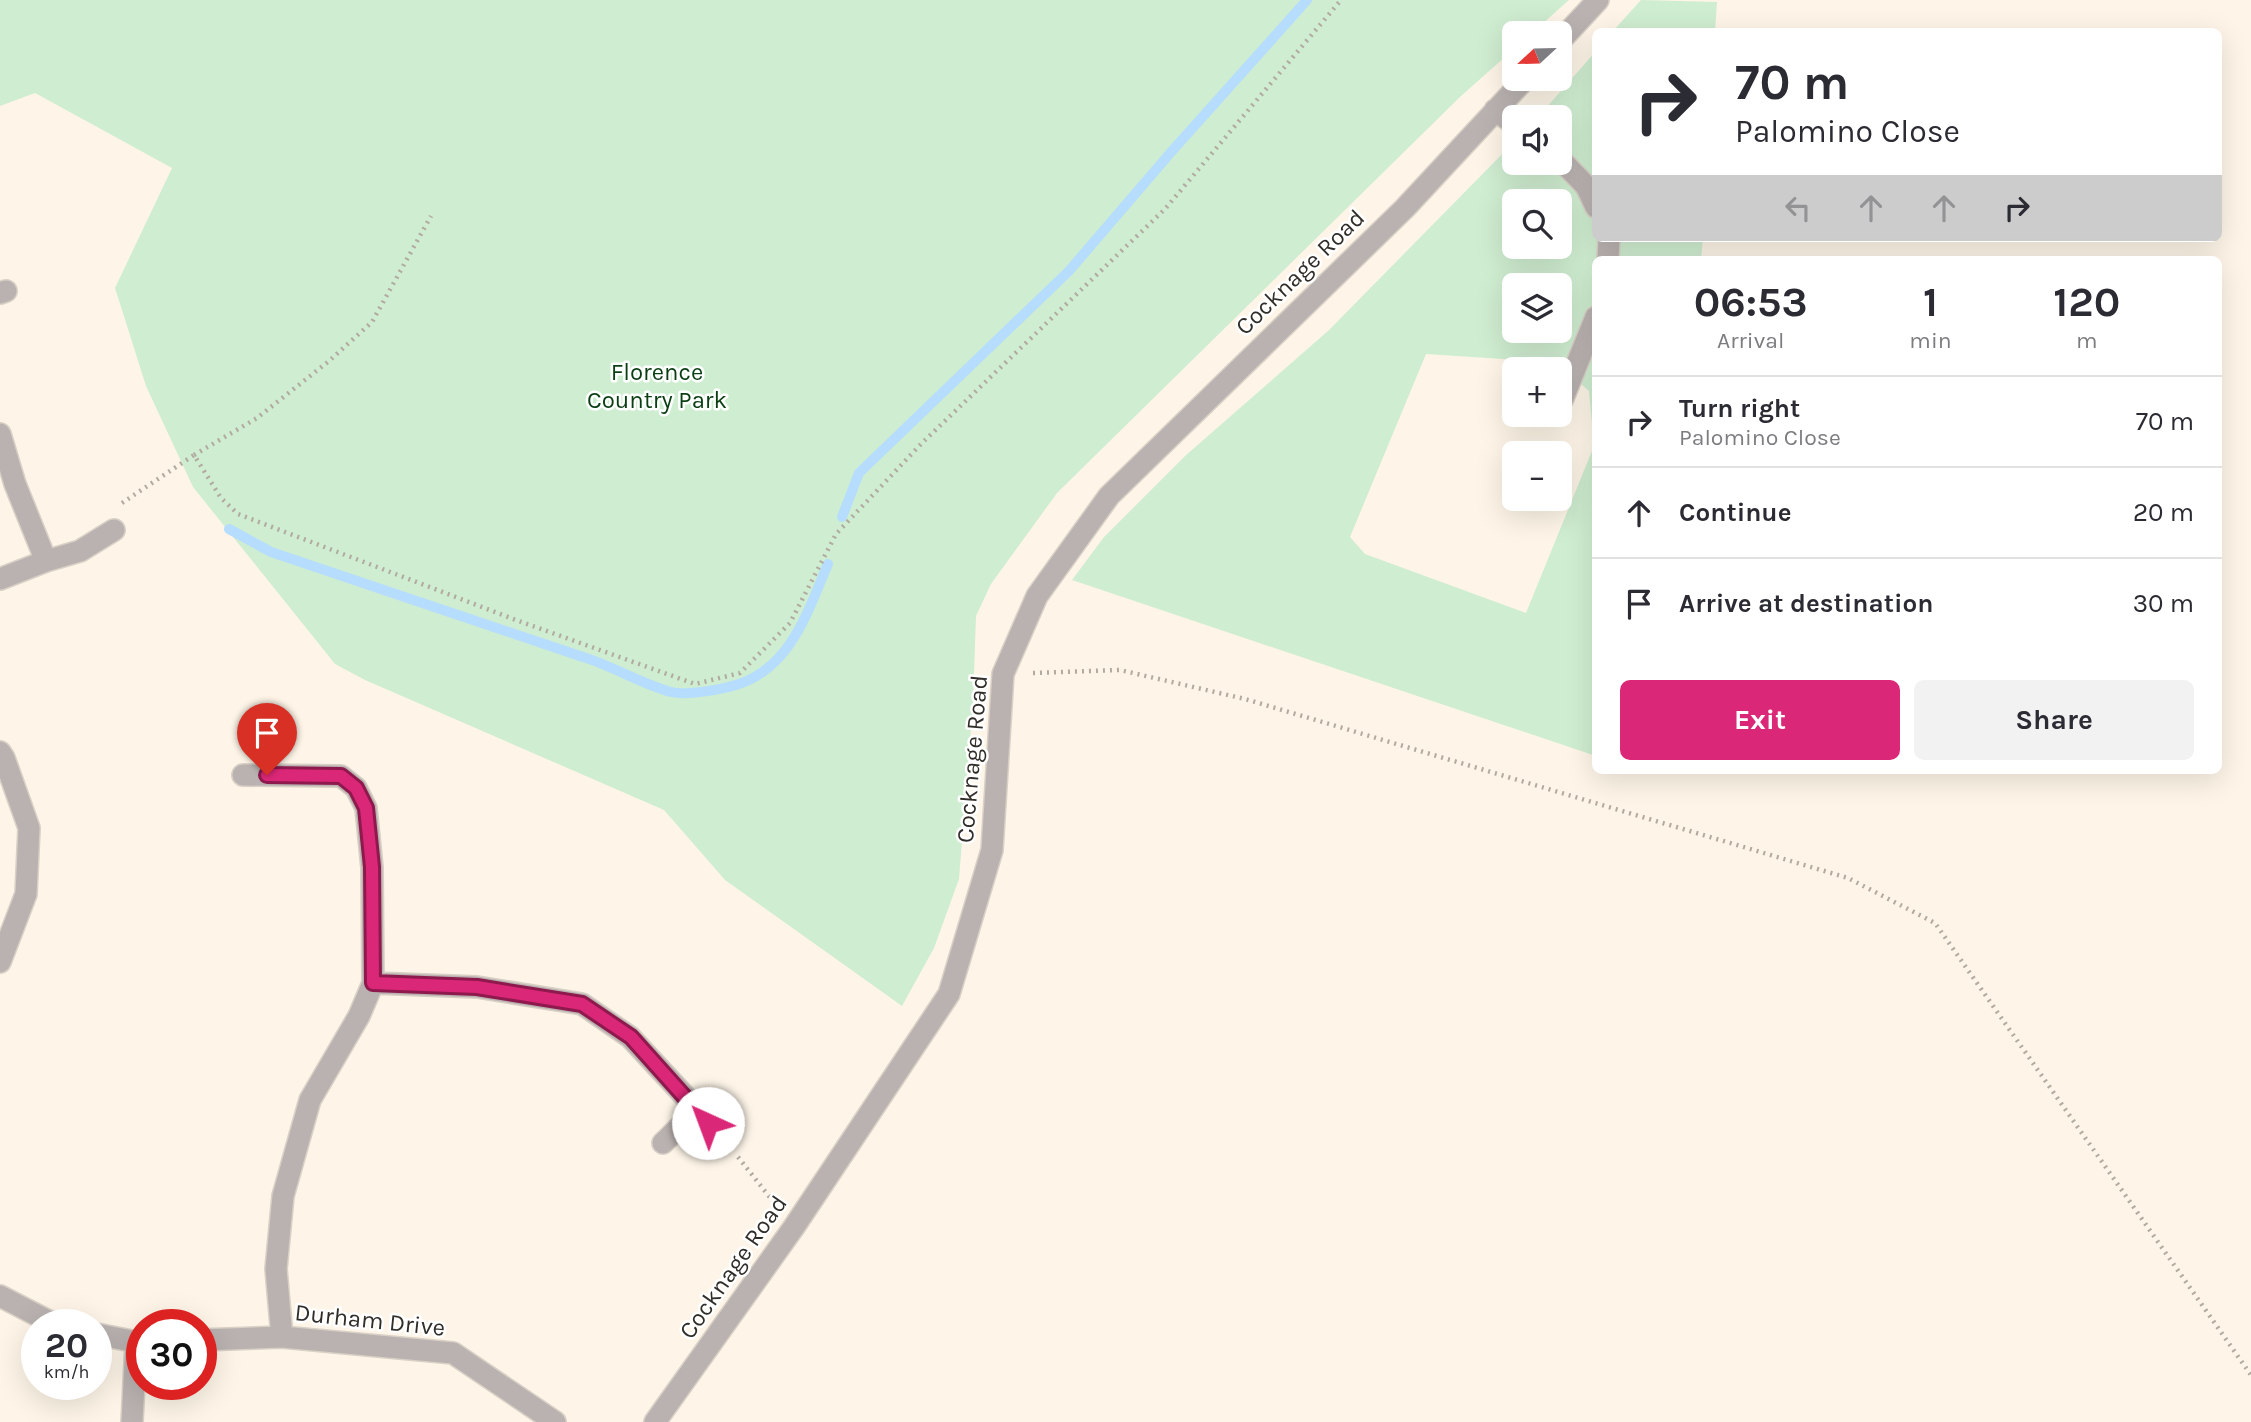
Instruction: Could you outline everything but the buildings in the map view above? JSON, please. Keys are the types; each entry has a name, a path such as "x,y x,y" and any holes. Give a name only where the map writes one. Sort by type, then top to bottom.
{"street":[{"path":"1572,28 1598,0"},
{"name":"Cocknage Road","path":"656,1422 794,1227 949,994 992,850 1003,674 1037,596 1109,496 1405,208 1513,91"},
{"path":"1495,110 1502,115"},
{"path":"1572,171 1586,186 1592,199"},
{"path":"1572,376 1592,327"},
{"path":"0,434 15,484 46,561"},
{"path":"0,579 80,551 114,530"},
{"path":"0,752 29,828 26,894 0,962"},
{"path":"243,775 341,776 350,781 362,797 366,808 372,867 373,983 359,1016 310,1100 282,1196 276,1269 282,1337"},
{"path":"373,983 477,987 582,1004 631,1037 720,1135"},
{"path":"663,1143 696,1111"},
{"path":"0,1296 25,1309"},
{"name":"Durham Drive","path":"217,1339 282,1337 453,1353 551,1421"},
{"path":"132,1422 134,1400"}],"path":[{"path":"194,455 221,498 238,514 516,620 695,684 740,673 790,624 836,534 921,444 1165,209 1340,0"},
{"path":"114,530 122,503 194,455 257,418 329,361 372,322 431,216"},
{"path":"1003,674 1120,670 1245,699 1848,878 1935,923 2251,1375"},
{"path":"720,1135 794,1227"}],"green space":[{"name":"Florence Country Park","path":"0,0 1569,0 1545,21 1502,21 1502,60 1461,96 1057,493 991,584 976,616 973,703 959,879 934,948 902,1006 725,880 664,810 365,680 335,664 193,487 146,386 115,288 172,168 35,93 0,106"},
{"path":"1641,0 1717,2 1715,28 1616,28"},
{"path":"1592,56 1592,242 1703,242 1701,256 1592,256 1592,424 1589,391 1572,376 1572,357 1502,359 1426,354 1350,537 1365,554 1526,613 1568,511 1572,511 1572,500 1592,451 1592,755 1072,580 1104,537 1185,456 1329,330 1502,154 1502,175 1572,175 1572,105 1549,105 1561,91 1572,91 1572,78"}],"waterway":[{"path":"842,517 859,473 1069,271 1307,0"},
{"path":"229,529 271,552 594,661 678,693 739,684 757,676 772,664 796,635 828,564"}],"route":[{"path":"267,775 341,776 350,781 362,797 366,808 372,867 373,983 477,987 582,1004 631,1037 708,1123"}]}
